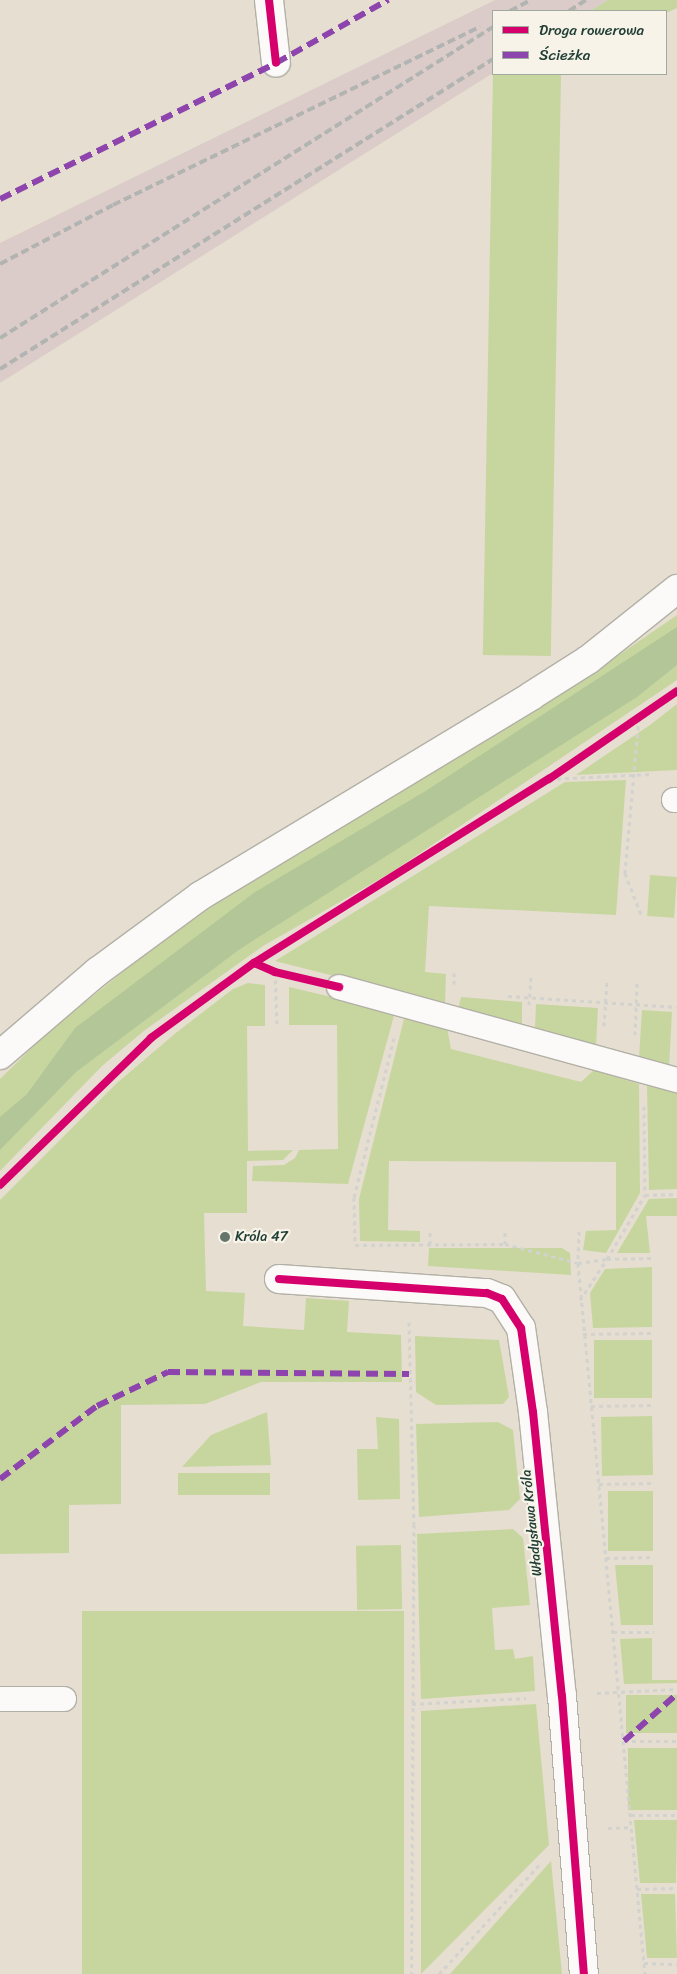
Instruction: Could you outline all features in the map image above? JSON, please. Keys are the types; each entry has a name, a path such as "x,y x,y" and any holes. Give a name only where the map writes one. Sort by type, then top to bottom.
{"street":[{"path":"269,0 276,63"},
{"path":"0,1055 97,972 200,896 588,660 677,589"},
{"name":"Władysława Króla","path":"279,1279 487,1293 502,1299 521,1328 548,1557 584,1974"}],"lane":[{"path":"339,987 677,1080"},
{"path":"0,1699 64,1699"}],"path":[{"path":"639,718 632,775 625,873 642,917"},
{"path":"549,779 659,774"},
{"path":"275,972 277,1027"},
{"path":"602,1059 607,981"},
{"path":"636,1005 637,983"},
{"path":"501,996 677,1007"},
{"path":"580,1301 645,1195 643,1071"},
{"path":"645,1195 677,1194"},
{"path":"430,1230 430,1244"},
{"path":"505,1230 505,1244"},
{"path":"579,1231 578,1263 607,1259 652,1258"},
{"path":"412,1974 414,1524 410,1288 425,1266 425,1244"},
{"path":"583,1334 652,1333"},
{"path":"591,1406 653,1405"},
{"path":"599,1484 653,1483"},
{"path":"606,1558 653,1557"},
{"path":"614,1632 654,1632"},
{"path":"619,1691 645,1974"},
{"path":"624,1741 677,1741"},
{"path":"631,1815 677,1815"},
{"path":"439,1974 571,1829 631,1827"},
{"path":"637,1889 677,1888"},
{"path":"644,1963 677,1964"}],"shaded area":[{"path":"495,0 608,0 592,10 492,10 492,74 0,383 0,243"}],"green space":[{"path":"608,0 677,0 677,8 667,13 667,10 592,10"},
{"path":"493,75 561,75 551,656 483,655"},
{"path":"677,615 677,680 392,872 263,946 145,1030 102,1066 0,1171 0,1079 45,1035 146,953 244,884 603,666"},
{"path":"677,627 677,665 637,697 240,949 76,1072 0,1150 0,1117 27,1094 75,1028 255,892 424,792"},
{"path":"677,704 677,770 576,775 650,725"},
{"path":"626,780 616,915 429,906 425,972 446,974 445,1004 275,961 565,782"},
{"path":"650,875 677,877 674,918 647,916"},
{"path":"248,983 265,985 265,1026 247,1026 248,1151 293,1150 283,1160 247,1161 247,1213 204,1213 206,1291 245,1293 243,1326 304,1330 306,1298 349,1301 347,1332 401,1335 402,1382 261,1382 205,1404 121,1405 121,1504 69,1505 69,1553 0,1554 0,1200 117,1083 177,1032 233,989"},
{"path":"289,987 395,1012 348,1184 252,1181 253,1166 284,1165 295,1158 299,1150 338,1149 337,1025 289,1025"},
{"path":"461,997 522,1002 522,1026 458,1010"},
{"path":"536,1004 598,1008 596,1046 535,1029"},
{"path":"642,1010 672,1012 669,1067 639,1058"},
{"path":"405,1015 447,1027 451,1049 581,1082 594,1070 639,1084 640,1193 606,1253 583,1250 586,1231 616,1230 616,1162 389,1161 388,1230 420,1231 420,1242 360,1241 359,1199"},
{"path":"647,1085 677,1093 677,1189 649,1190"},
{"path":"677,1198 677,1216 646,1216 650,1253 617,1253 649,1199"},
{"path":"429,1248 562,1248 570,1253 571,1275 428,1266"},
{"path":"652,1267 652,1327 593,1328 590,1293 605,1269"},
{"path":"415,1336 499,1340 509,1397 503,1404 436,1405 416,1392"},
{"path":"594,1340 652,1340 652,1398 594,1398"},
{"path":"267,1412 271,1465 182,1467 211,1435"},
{"path":"652,1416 653,1475 602,1476 601,1417"},
{"path":"376,1417 399,1419 400,1499 358,1500 357,1449 378,1449"},
{"path":"498,1422 513,1430 520,1499 509,1510 419,1517 416,1424"},
{"path":"178,1473 270,1473 270,1495 178,1495"},
{"path":"608,1491 653,1491 653,1551 608,1551"},
{"path":"513,1529 523,1538 530,1605 492,1608 495,1650 513,1649 515,1659 533,1656 535,1691 421,1699 417,1534"},
{"path":"401,1545 402,1609 357,1610 356,1546"},
{"path":"615,1565 653,1565 653,1625 621,1625"},
{"path":"82,1611 404,1611 404,1974 82,1974"},
{"path":"652,1638 652,1680 677,1680 677,1683 624,1684 620,1639"},
{"path":"626,1695 677,1695 677,1733 626,1733"},
{"path":"536,1704 549,1845 421,1974 421,1711"},
{"path":"628,1748 677,1748 677,1810 628,1810"},
{"path":"634,1820 677,1820 676,1883 640,1883"},
{"path":"551,1861 562,1974 450,1974"},
{"path":"641,1894 675,1894 677,1958 647,1958"}],"railway":[{"path":"512,10 531,0"},
{"path":"571,10 586,0"},
{"path":"0,264 113,205 480,27"},
{"path":"0,338 492,28"},
{"path":"0,369 492,60"}],"marked path":[{"path":"0,199 276,63 388,0"},
{"path":"0,1479 97,1406 168,1372 409,1374"},
{"path":"624,1741 677,1694"}],"cycle path":[{"path":"269,0 276,63"},
{"path":"0,1185 151,1038 254,963 549,779 677,691"},
{"path":"254,963 275,972 339,987"},
{"path":"279,1279 487,1293 502,1299 521,1328 533,1412 562,1696 584,1974"}],"place":[{"name":"Króla 47","path":"225,1237"}]}
